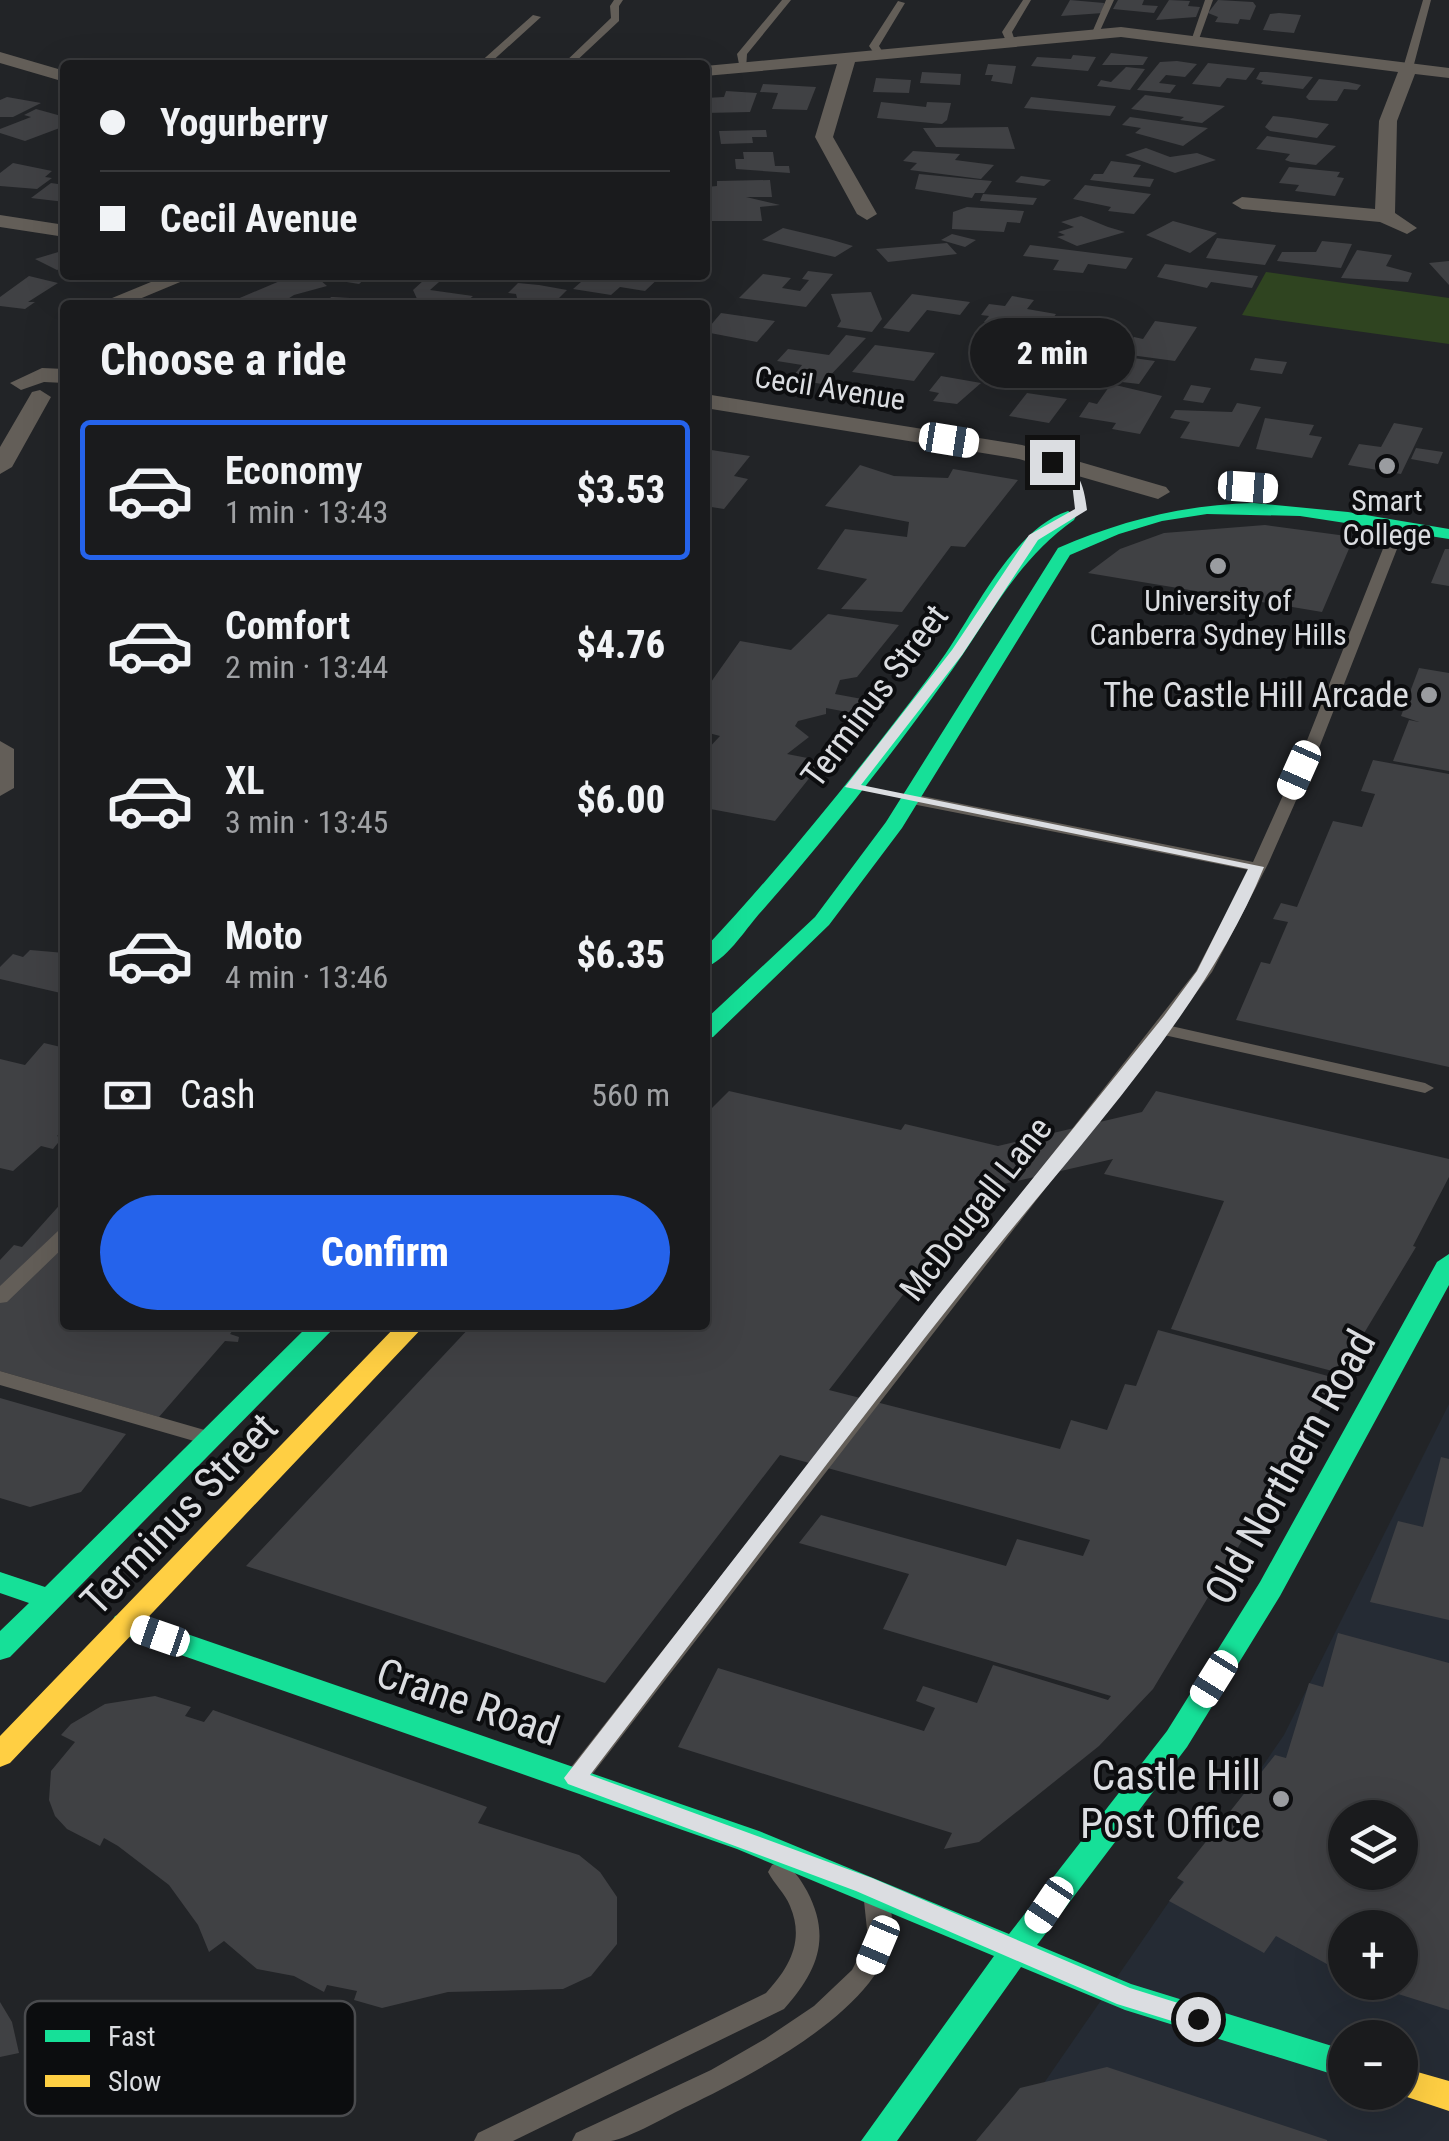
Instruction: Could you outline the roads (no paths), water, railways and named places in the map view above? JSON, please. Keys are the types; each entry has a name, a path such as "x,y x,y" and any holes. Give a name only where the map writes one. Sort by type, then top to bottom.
{"main road":[{"name":"Cecil Avenue","path":"1117,500 1158,492 1248,487 1449,510"},
{"name":"Cecil Avenue","path":"1366,499 1449,518"},
{"name":"Terminus Street","path":"710,957 789,870 957,652 1034,538 1081,510 1117,500"},
{"path":"710,1027 822,921 912,799 1064,552 1104,529 1141,516 1243,506 1449,534"},
{"path":"852,787 912,799"},
{"name":"Old Northern Road","path":"878,2141 1064,1883 1187,1722 1270,1590 1449,1262"},
{"name":"Terminus Street","path":"0,1649 59,1602 211,1438 319,1330"},
{"name":"Terminus Street","path":"0,1755 115,1621 407,1330"},
{"path":"0,1582 59,1602"},
{"name":"Crane Road","path":"115,1621 748,1840 864,1884 1125,1996 1328,2059"},
{"path":"1418,2086 1449,2096"}],"street":[{"path":"710,70 1094,33 1194,39 1449,73"},
{"path":"0,57 60,75"},
{"path":"848,57 824,137 867,214"},
{"path":"1385,216 1388,120 1408,68"},
{"path":"1242,203 1385,216 1407,228"},
{"path":"0,222 60,231"},
{"path":"120,300 174,280"},
{"path":"0,468 21,387 60,381"},
{"name":"Cecil Avenue","path":"710,402 1022,452 1158,492"},
{"path":"1062,466 1081,490 1081,510"},
{"path":"0,749 0,786"}],"lane":[{"path":"572,60 616,18 614,6 620,0"},
{"path":"743,67 742,54 786,0"},
{"path":"1010,42 1007,32 1028,0"},
{"path":"1094,33 1110,0"},
{"path":"1194,39 1209,0"},
{"path":"1408,68 1427,0"},
{"path":"880,54 874,46 901,2"},
{"path":"488,60 536,17"},
{"name":"McDougall Lane","path":"575,1778 1204,972 1239,910 1362,629 1399,526"},
{"path":"912,799 1257,867"},
{"path":"1162,1030 1425,1088"},
{"path":"0,1297 60,1241"},
{"path":"0,1378 211,1438"},
{"path":"487,2141 776,2002 799,1975 812,1934 801,1898 748,1840"},
{"path":"585,2141 774,2048 842,1998 870,1964 878,1945 879,1909 864,1884"}],"place":[{"name":"Smart College","path":"1387,466"},
{"name":"University of Canberra Sydney Hills","path":"1218,566"},
{"name":"The Castle Hill Arcade","path":"1429,695"},
{"name":"Castle Hill Post Office","path":"1281,1799"}]}
